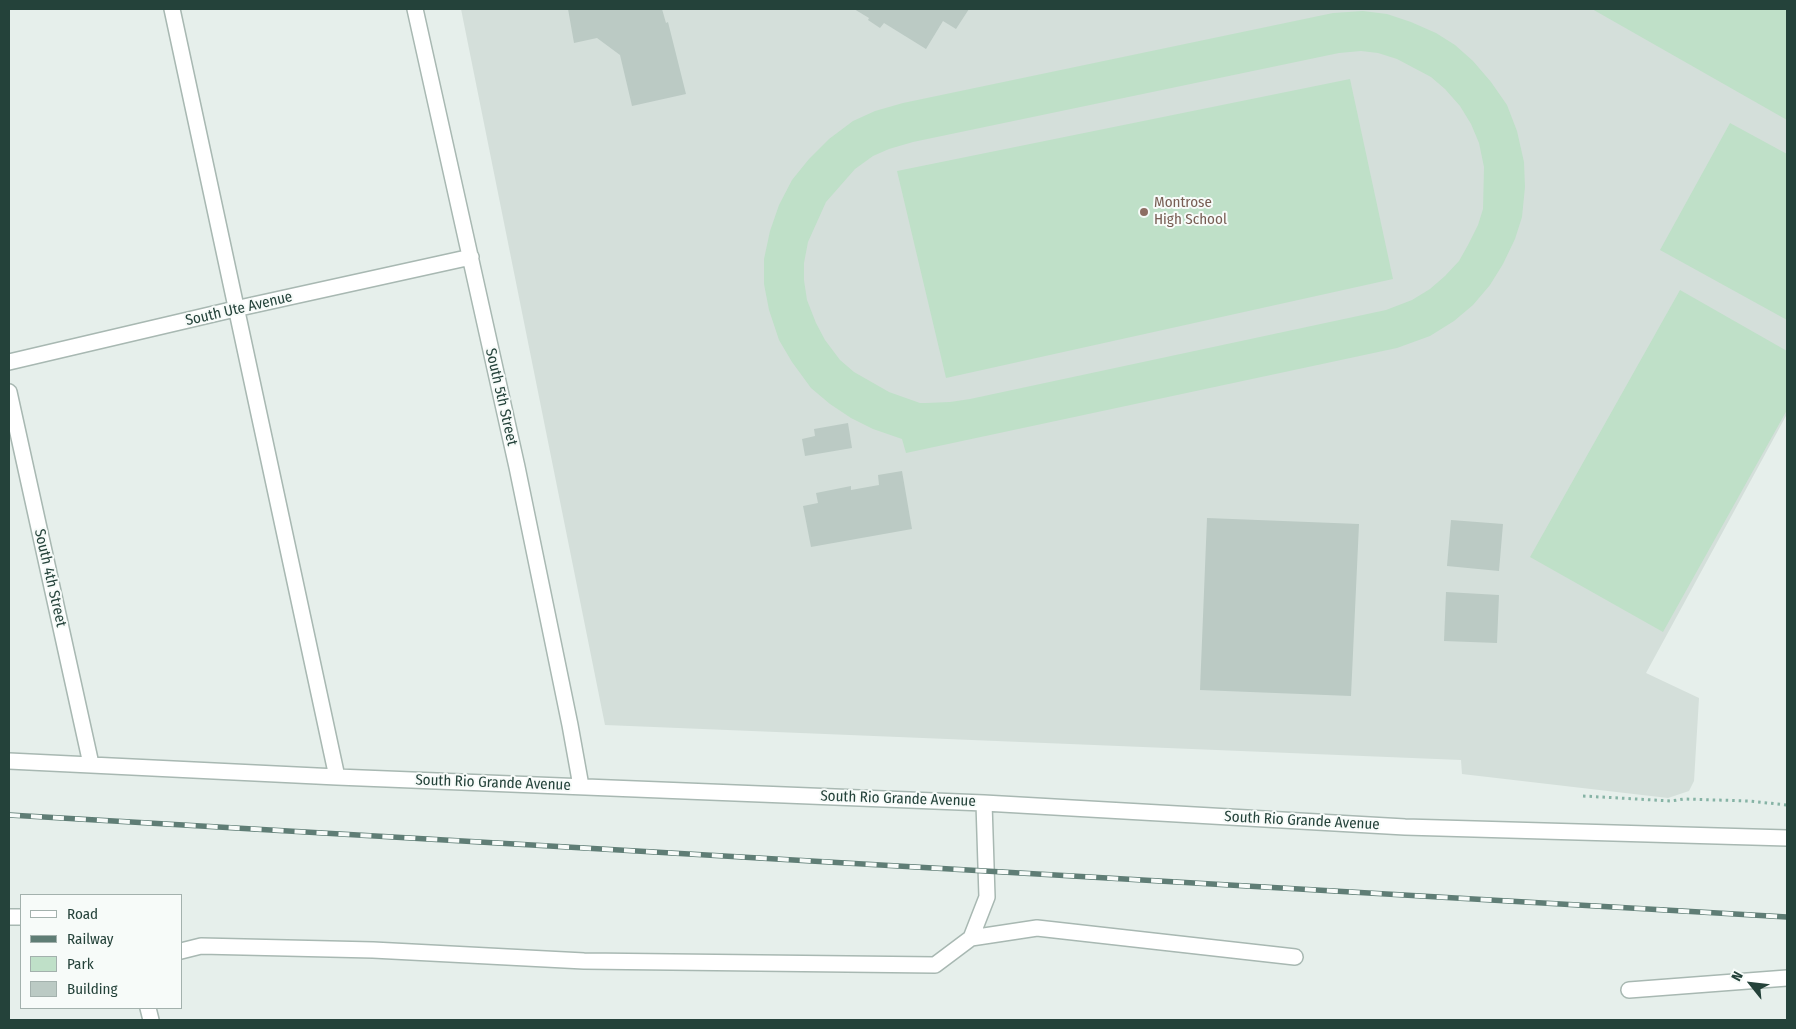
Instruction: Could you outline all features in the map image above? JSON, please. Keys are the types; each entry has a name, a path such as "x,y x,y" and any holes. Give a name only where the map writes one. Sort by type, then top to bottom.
{"street":[{"path":"172,9 337,777"},
{"name":"South 5th Street","path":"415,9 517,467 581,786"},
{"name":"South Ute Avenue","path":"9,362 235,309 471,257"},
{"name":"South 4th Street","path":"9,392 91,764"},
{"name":"South Rio Grande Avenue","path":"9,761 614,789 984,803 1405,827 1787,838"},
{"path":"971,938 986,897 984,803"},
{"path":"182,951 201,946 373,950 584,961 934,965 971,938 1037,928 1295,957"},
{"path":"1629,990 1787,978"}],"path":[{"path":"1582,796 1650,801 1684,799 1749,801 1787,805"}],"shaded area":[{"name":"Montrose High School","path":"461,9 1787,9 1787,414 1646,673 1699,698 1694,781 1689,791 1668,798 1462,774 1461,760 605,725"}],"green space":[{"path":"1592,9 1787,9 1787,120"},
{"path":"1363,11 1387,14 1436,33 1455,45 1473,61 1507,105 1517,131 1524,162 1525,187 1522,217 1515,239 1490,285 1473,305 1454,321 1430,336 1397,348 906,453 902,439 873,429 851,418 830,404 811,388 792,362 779,340 769,310 764,284 764,259 770,231 779,205 792,180 829,139 853,121 875,111 903,103 1333,13","holes":["1361,51 1378,53 1397,59 1431,77 1445,89 1460,106 1471,124 1479,143 1484,167 1483,209 1478,225 1468,245 1459,261 1445,276 1430,289 1412,300 1386,310 970,399 926,403 920,403 889,392 854,372 840,360 825,340 816,323 807,300 804,280 804,263 808,242 826,202 855,169 873,156 913,142 1339,53"]},
{"path":"1350,79 1393,279 946,378 897,171"},
{"path":"1730,123 1787,154 1787,320 1660,250"},
{"path":"1680,290 1787,351 1787,410 1663,632 1530,557"}],"building":[{"path":"568,9 662,9 666,23 668,22 686,94 632,106 620,55 597,38 574,43"},
{"path":"854,9 969,9 956,29 943,21 926,49 884,23 880,28 868,20 869,18"},
{"path":"848,423 852,448 805,456 802,439 815,436 814,429"},
{"path":"902,471 912,529 811,547 803,506 818,503 816,493 851,486 851,490 879,485 878,475"},
{"path":"1207,518 1359,524 1351,696 1200,690"},
{"path":"1451,520 1503,524 1499,571 1447,566"},
{"path":"1446,592 1499,595 1497,643 1444,641"}],"railway":[{"path":"9,815 1787,917"}],"place":[{"name":"Montrose High School","path":"1144,212"}]}
